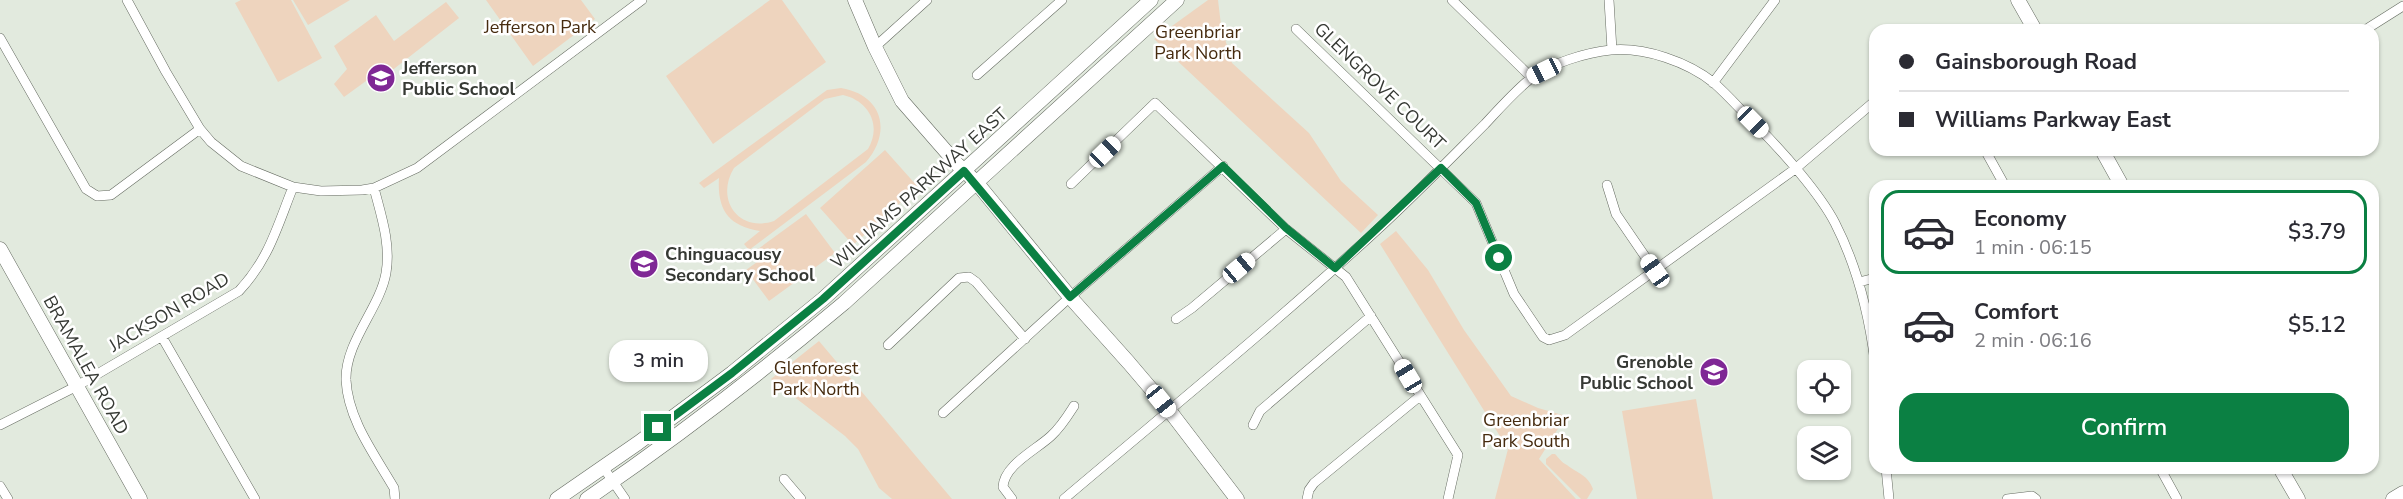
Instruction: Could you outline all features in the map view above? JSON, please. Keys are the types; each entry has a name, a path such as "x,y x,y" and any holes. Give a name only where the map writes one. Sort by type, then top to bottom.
{"main road":[{"path":"855,0 902,101 976,182 1070,297 1169,410 1237,499"},
{"name":"WILLIAMS PARKWAY EAST","path":"557,499 732,373 823,299 1151,0"},
{"name":"WILLIAMS PARKWAY EAST","path":"587,499 613,482 791,348 896,257 1177,0"},
{"path":"2018,0 2032,24"},
{"path":"2105,156 2119,180"},
{"name":"BRAMALEA ROAD","path":"0,249 140,499"},
{"path":"2283,474 2298,499"},
{"path":"2393,499 2403,493"}],"street":[{"path":"127,0 200,129 211,142 241,166 293,187 321,191 374,188 417,168 639,1"},
{"path":"875,47 927,0"},
{"path":"977,75 1062,0"},
{"path":"1452,0 1532,77"},
{"path":"1609,0 1612,50"},
{"path":"1713,83 1775,0"},
{"path":"2374,24 2403,6"},
{"name":"GLENGROVE COURT","path":"1296,29 1476,203 1514,294 1543,337 1549,340 1565,335 1655,271"},
{"path":"0,38 86,189 97,196 111,195 200,129"},
{"path":"1064,499 1335,268 1441,168 1532,77 1570,60 1612,50 1637,51 1669,59 1691,68 1713,83 1766,135 1835,221 1859,282 1869,321"},
{"path":"1071,184 1155,103 1286,228 1346,277 1458,455 1448,499"},
{"path":"1607,185 1616,214 1655,271 1795,169 1869,106"},
{"path":"1988,156 2002,180"},
{"path":"943,413 1070,297 1223,166"},
{"name":"JACKSON ROAD","path":"0,425 76,386 239,291 256,273 266,255 293,187"},
{"path":"374,188 387,236 386,274 372,310 353,346 346,378 355,418 394,488 395,499"},
{"path":"1176,319 1286,228"},
{"path":"888,345 959,278 969,278 976,282 1025,339"},
{"path":"1859,282 1869,280"},
{"path":"1253,425 1260,411 1371,316"},
{"path":"162,337 255,499"},
{"path":"1307,499 1314,483 1420,396"},
{"path":"1012,499 1003,487 1008,472 1052,435 1064,423 1074,406"},
{"path":"603,467 625,499"},
{"path":"1887,474 1889,499"},
{"path":"2163,474 2177,499"},
{"path":"784,479 801,499"},
{"path":"0,486 8,499"},
{"path":"2007,499 2032,496 2036,499"}],"green space":[{"path":"241,0 291,0 322,58 278,82 235,3"},
{"path":"293,0 350,0 308,25"},
{"name":"Jefferson Park","path":"486,0 581,0 595,19 533,66"},
{"path":"770,0 782,0 826,62 713,144 666,76"},
{"name":"Greenbriar Park North","path":"1208,0 1218,0 1221,25 1232,63 1309,133 1341,181 1378,215 1361,233 1154,39"},
{"path":"446,2 459,18 381,79 377,73 344,97 334,84 347,69 334,46 376,15 394,41"},
{"path":"841,88 855,92 866,98 874,107 881,127 874,150 866,162 749,250 744,244 760,231 740,225 727,214 720,199 719,178 704,188 699,183 827,90","holes":["843,95 852,98 866,108 873,123 874,131 868,149 774,221 750,222 733,211 727,191 734,168 825,99"]},
{"path":"885,150 918,187 853,245 820,208"},
{"path":"806,214 835,253 769,301 746,270 764,257 758,249"},
{"name":"Greenbriar Park South","path":"1396,231 1428,270 1464,330 1511,396 1538,408 1566,416 1539,459 1576,499 1495,499 1508,449 1380,244"},
{"name":"Glenforest Park North","path":"819,341 952,499 892,499 879,488 858,449 845,436 771,379"},
{"path":"1696,399 1713,499 1637,499 1622,411"},
{"path":"1552,454 1588,480 1593,489 1587,499 1581,499 1546,464 1546,459"}],"place":[{"name":"Jefferson Public School","path":"381,78"},
{"name":"Chinguacousy Secondary School","path":"644,264"},
{"name":"Grenoble Public School","path":"1714,372"}],"route":[{"path":"658,428 732,373 823,299 964,171 976,182 1070,297 1223,166 1286,228 1335,268 1441,168 1476,203 1499,258"}]}
